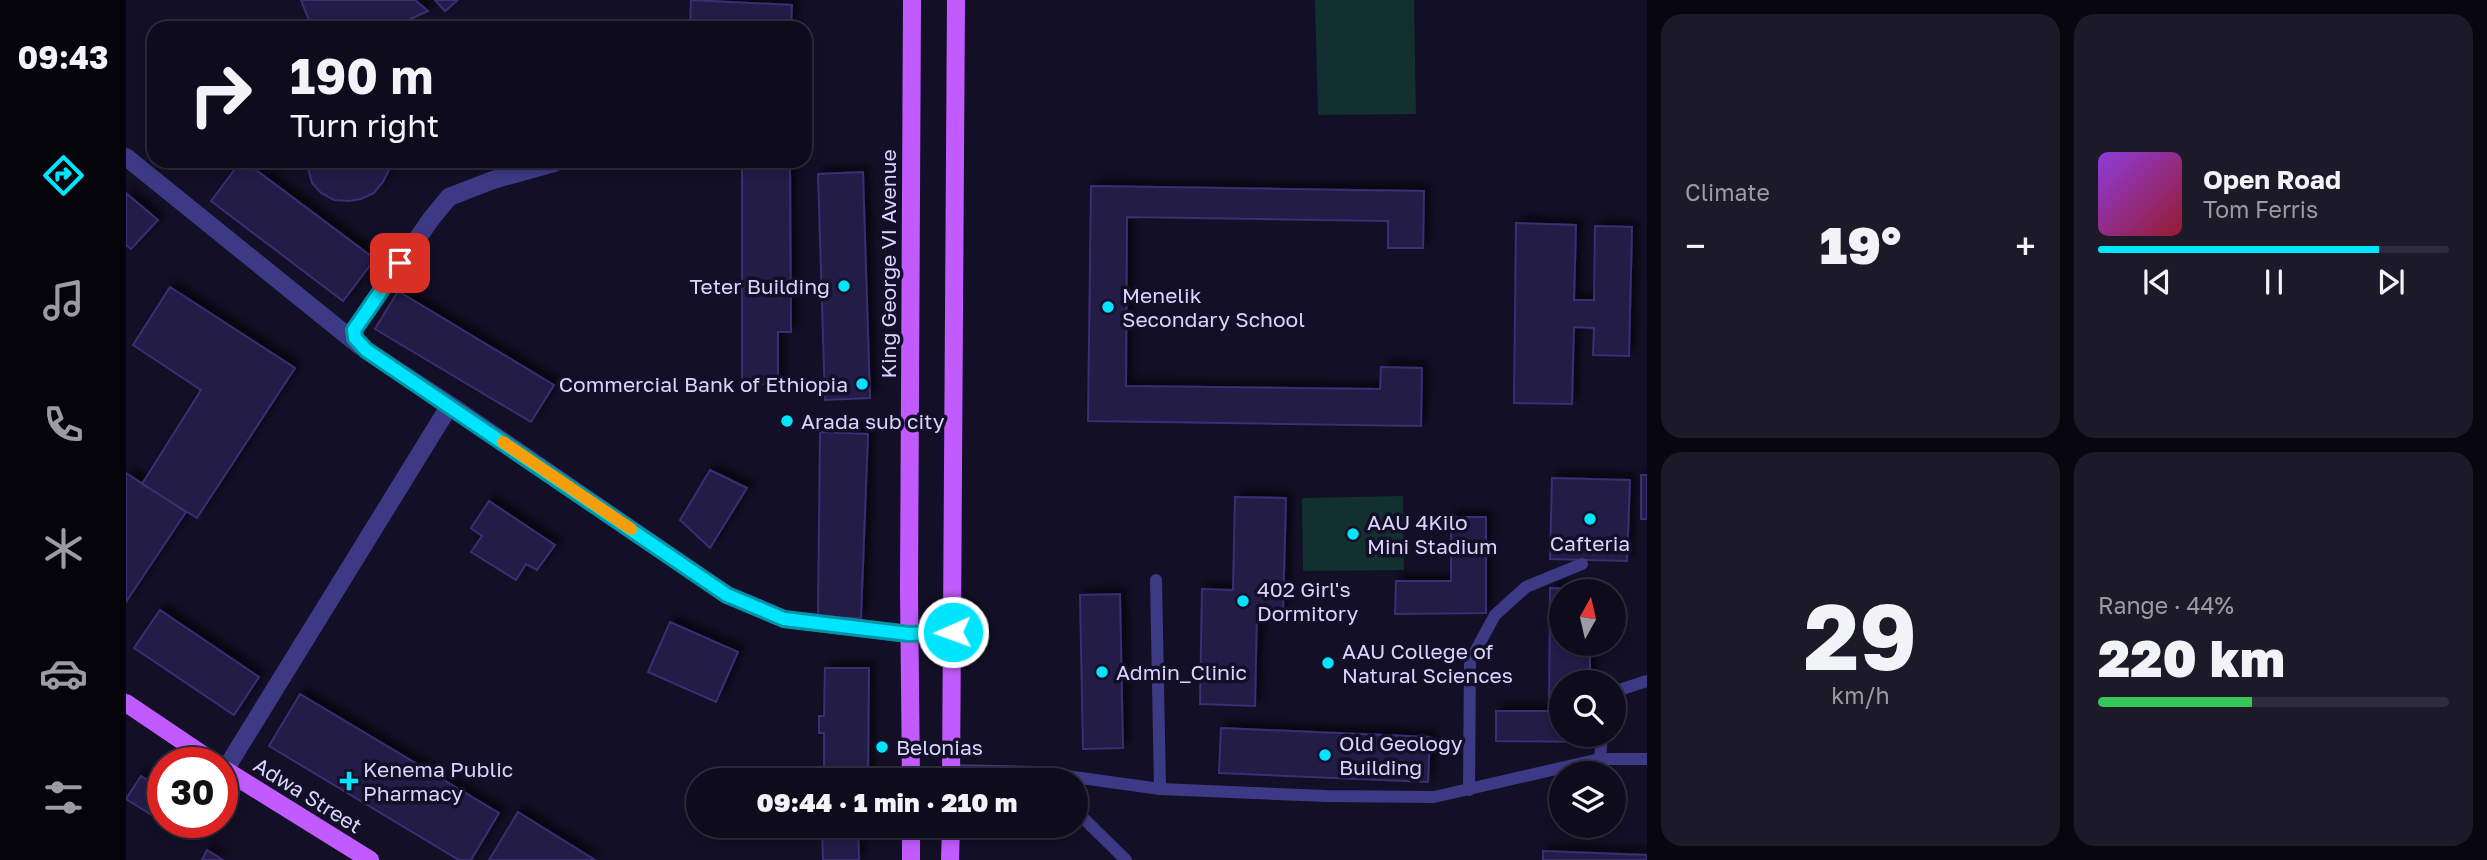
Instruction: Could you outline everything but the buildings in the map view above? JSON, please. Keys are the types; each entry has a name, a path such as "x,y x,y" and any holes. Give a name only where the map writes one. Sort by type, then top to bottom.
{"main road":[{"name":"King George VI Avenue","path":"911,768 912,0"},
{"path":"951,768 956,0"},
{"name":"Adwa Street","path":"126,703 191,747"},
{"name":"Adwa Street","path":"238,778 370,860"},
{"path":"911,838 911,860"},
{"path":"950,860 951,838"}],"street":[{"path":"126,157 366,350 727,595 784,619 909,634 953,632"},
{"path":"366,350 355,338 354,330 449,197 493,180 537,168"},
{"path":"234,747 450,405"}],"lane":[{"path":"1469,790 1470,661 1495,615 1526,587 1582,564"},
{"path":"1156,580 1160,789"},
{"path":"1626,688 1647,681"},
{"path":"1600,759 1601,747"},
{"path":"1088,781 1160,789 1326,796 1434,797 1600,759 1647,759"},
{"path":"1088,823 1126,860"}],"green space":[{"path":"1315,0 1414,0 1416,114 1318,115"},
{"name":"AAU 4Kilo Mini Stadium","path":"1403,496 1404,570 1303,571 1302,498"}],"slow traffic":[{"path":"503,442 631,529"}],"place":[{"name":"Teter Building","path":"844,286"},
{"name":"Menelik Secondary School","path":"1108,307"},
{"name":"Commercial Bank of Ethiopia","path":"862,384"},
{"name":"Arada sub city","path":"787,421"},
{"name":"Cafteria","path":"1590,519"},
{"name":"AAU 4Kilo Mini Stadium","path":"1353,534"},
{"name":"402 Girl's Dormitory","path":"1243,601"},
{"name":"AAU College of Natural Sciences","path":"1328,663"},
{"name":"Admin_Clinic","path":"1102,672"},
{"name":"Belonias","path":"882,747"},
{"name":"Old Geology Building","path":"1325,755"},
{"name":"Kenema Public Pharmacy","path":"349,781"}],"route":[{"path":"400,263 354,330 355,338 366,350 727,595 784,619 909,634 953,632"}]}
